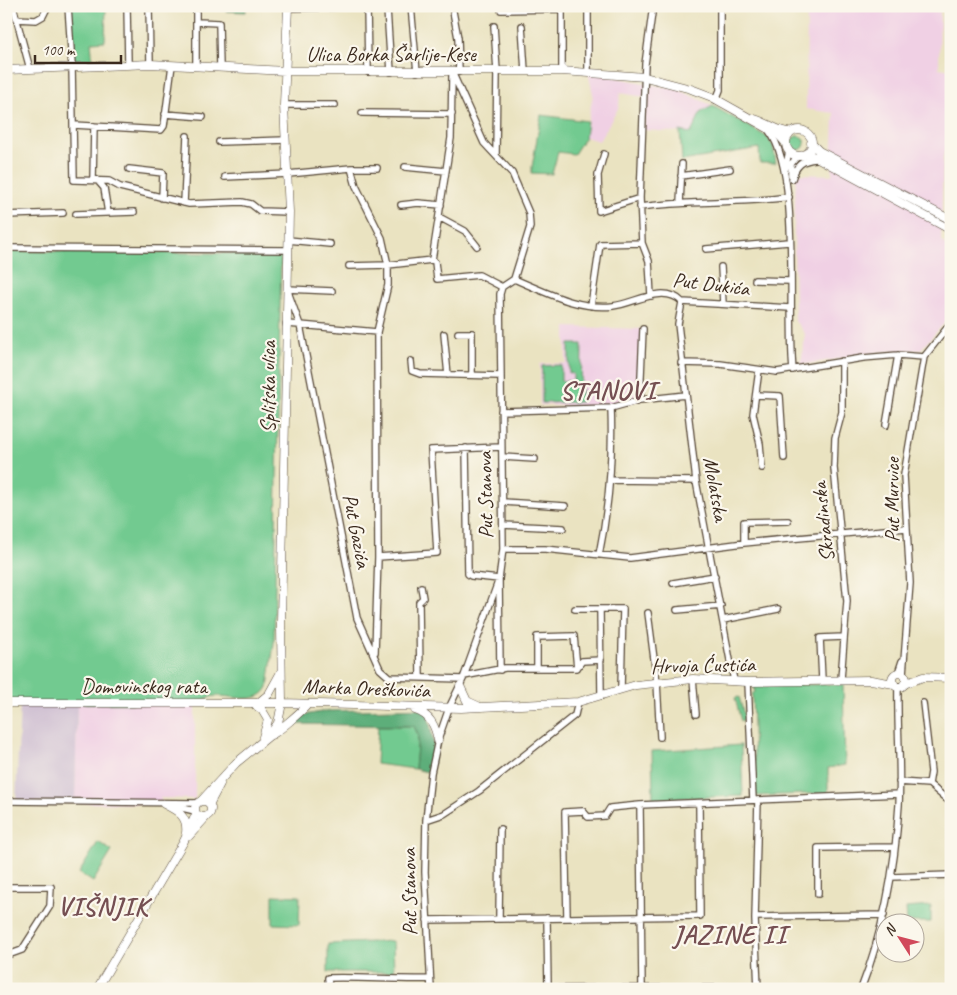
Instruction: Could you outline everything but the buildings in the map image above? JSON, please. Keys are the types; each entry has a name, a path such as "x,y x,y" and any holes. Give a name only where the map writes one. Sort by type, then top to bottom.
{"street":[{"path":"13,6 30,69"},
{"path":"16,19 36,20 43,16 48,6"},
{"path":"68,6 72,66 74,180 109,181 120,187 184,203 242,202 267,212 289,212"},
{"path":"127,6 128,64"},
{"path":"150,6 150,64"},
{"path":"196,6 196,66"},
{"path":"367,6 368,72"},
{"path":"411,6 417,72"},
{"path":"452,6 458,38 446,172 432,260 437,279 480,275 502,287 514,279 530,227 529,213 512,173 484,143 460,95 455,72"},
{"path":"588,6 588,72"},
{"path":"651,296 649,260 642,243 640,198 645,64 653,6"},
{"path":"716,100 720,90 720,6"},
{"path":"288,7 340,7"},
{"name":"Splitska ulica","path":"269,736 278,723 282,704 289,212 284,104 288,7"},
{"path":"388,9 391,72"},
{"path":"501,10 562,10 562,71"},
{"path":"197,22 219,23 220,68"},
{"name":"Ulica Borka Šarlije-Kese","path":"494,26 497,71"},
{"path":"522,26 525,71"},
{"name":"Ulica Borka Šarlije-Kese","path":"6,70 150,64 286,71 588,72 645,76 691,89 749,118"},
{"path":"74,125 162,130 172,65"},
{"path":"496,155 497,71"},
{"path":"284,104 335,105"},
{"path":"362,113 452,114"},
{"path":"165,114 203,116"},
{"path":"749,118 769,131 778,134 787,147 802,155 821,159 951,230"},
{"path":"749,118 764,121 784,132 805,132 811,143 819,151 951,220"},
{"path":"94,126 95,180 104,188 108,213"},
{"path":"769,131 777,143 788,189 789,281 793,370"},
{"path":"784,172 787,147 792,132"},
{"path":"184,203 187,136"},
{"path":"219,142 286,140"},
{"path":"792,179 791,164 802,155 811,143"},
{"path":"604,154 598,175 599,211 640,198"},
{"path":"788,189 794,170 800,163 821,159"},
{"path":"680,203 682,164"},
{"path":"405,167 446,172"},
{"path":"129,168 162,173 162,198"},
{"path":"351,168 356,186 382,238 388,264 388,285 377,332 378,557 375,654"},
{"path":"225,177 351,168 377,168"},
{"path":"681,176 730,169"},
{"path":"640,207 703,201 728,203 788,198"},
{"path":"400,205 418,203 441,205"},
{"path":"76,214 134,212"},
{"path":"6,215 63,213"},
{"path":"439,217 465,231 477,246"},
{"path":"288,240 330,244"},
{"path":"706,249 789,242"},
{"path":"591,306 600,244 642,243"},
{"path":"6,248 288,250"},
{"path":"349,266 432,260"},
{"path":"721,267 723,304"},
{"name":"Put Dukića","path":"514,279 571,302 591,306 612,307 651,296 668,294 676,296 682,302 790,308"},
{"path":"755,280 789,281"},
{"name":"Put Stanova","path":"431,989 425,872 428,789 438,740 499,579 503,549 500,376 500,294 502,287"},
{"path":"287,289 332,291"},
{"name":"Put Gazića","path":"287,289 300,325 357,618 375,654 380,669 389,677 462,680 505,668 577,668"},
{"name":"Molatska","path":"682,302 678,324 681,363 696,481 734,681"},
{"name":"Put Murvice","path":"898,674 904,657 910,583 904,475 924,357 951,323"},
{"path":"286,324 377,332"},
{"path":"640,400 644,329"},
{"path":"458,333 472,333 472,375"},
{"path":"444,334 448,375"},
{"path":"681,363 720,364 759,370 793,370 842,361 898,355 924,357"},
{"path":"886,425 898,355"},
{"path":"411,361 412,371 420,374 500,376"},
{"name":"Skradinska","path":"841,679 846,601 834,468 834,438 842,412 842,361"},
{"path":"759,370 753,414 760,444 762,468"},
{"path":"501,411 611,408 640,400 686,395"},
{"path":"756,395 780,396 784,458"},
{"path":"599,555 608,510 612,441 611,408"},
{"path":"378,557 415,556 437,553 431,450 502,447"},
{"path":"466,448 468,574 470,576 499,579 500,670"},
{"path":"502,457 535,459"},
{"path":"610,480 696,481"},
{"path":"503,502 565,506"},
{"path":"744,543 744,522 788,521"},
{"path":"503,525 563,528"},
{"path":"503,549 545,549 630,558 744,543 906,528"},
{"path":"673,583 715,576"},
{"path":"420,678 419,602 423,598 421,587"},
{"path":"677,610 721,606"},
{"path":"576,609 623,609 621,688"},
{"path":"600,609 601,696"},
{"path":"723,620 778,609"},
{"path":"648,613 657,682 660,737"},
{"path":"537,668 536,637 574,636 577,668"},
{"path":"822,680 820,638 844,637"},
{"path":"577,668 582,661 601,660"},
{"path":"260,743 266,731 268,720 262,710 255,705 270,694 281,670"},
{"path":"898,674 906,678 899,685"},
{"path":"885,912 895,847 899,794 898,674"},
{"name":"Hrvoja Ćustića","path":"880,680 898,674 950,678"},
{"name":"Hrvoja Ćustića","path":"578,702 621,688 692,679 734,681 748,686 841,679 880,680 899,685 922,677"},
{"path":"692,679 696,714"},
{"path":"462,680 466,701 483,707"},
{"path":"503,989 758,988 755,917 756,800 748,686"},
{"path":"426,820 444,814 480,791 575,716 578,702 449,708"},
{"name":"Domovinskog rata","path":"6,703 282,704"},
{"path":"923,703 931,772 929,784"},
{"name":"Marka Oreškovića","path":"282,704 449,708"},
{"path":"97,989 184,841 200,806 228,772 260,743 277,733 289,719 308,704"},
{"path":"403,708 425,714 433,723 438,740"},
{"path":"899,782 929,784 951,803"},
{"path":"567,918 566,812 583,811 588,817 606,816 610,808 640,805 899,794"},
{"path":"6,801 164,804 200,806 212,811 184,841"},
{"path":"427,920 700,916 699,803"},
{"path":"164,804 184,818 187,826 184,841"},
{"path":"640,805 642,988"},
{"path":"200,806 201,817 206,817"},
{"path":"499,918 500,829"},
{"path":"818,894 818,848 895,847"},
{"path":"891,877 951,875"},
{"path":"6,887 50,887 50,906 22,950 11,954"},
{"path":"755,917 874,915"},
{"path":"547,918 548,988"},
{"path":"863,988 874,956"},
{"path":"329,989 328,978 429,979"}],"shaded area":[{"path":"807,6 940,6 939,68 951,70 951,128 943,157 941,241 951,250 951,316 920,350 881,352 801,365 805,334 795,321 794,228 796,174 832,175 834,113 806,109"},
{"path":"588,72 679,90 713,106 701,112 691,133 644,130 645,97 620,93 619,107 599,141 585,137 593,94"},
{"path":"566,327 643,329 640,400 611,408 540,405 540,364 566,363"},
{"path":"20,703 77,703 75,803 16,802"},
{"path":"77,703 195,704 195,799 160,798 164,804 75,803"}],"green space":[{"path":"68,6 106,6 105,41 91,42 93,65 72,66"},
{"path":"227,6 246,6 246,12 226,11"},
{"path":"713,106 767,137 773,146 776,163 760,163 759,148 682,161 680,131 691,133 701,112"},
{"path":"541,115 587,121 585,137 574,154 558,152 552,174 531,173"},
{"path":"795,136 801,136 805,143 801,150 795,150 791,146 791,140"},
{"path":"6,251 281,254 274,643 268,687 259,696 246,698 214,696 195,704 6,703"},
{"path":"569,344 582,344 581,402 542,403 542,366 561,365 561,381 573,381 573,374 569,373"},
{"path":"843,684 845,765 828,768 828,793 755,796 752,694 755,692 754,686"},
{"path":"739,697 745,719 741,721 735,698"},
{"path":"427,708 435,752 431,773 415,769 418,735 414,726 290,724 299,716 326,711"},
{"path":"378,726 414,726 418,735 415,769 376,764"},
{"path":"741,745 743,796 653,799 652,751"},
{"path":"98,842 112,851 93,882 79,873"},
{"path":"273,895 300,896 299,925 273,924"},
{"path":"931,906 931,922 924,922 924,912 906,912 906,908"},
{"path":"393,941 394,972 328,972 328,944"}],"district":[{"name":"STANOVI","path":"608,390"},
{"name":"VIŠNJIK","path":"103,906"},
{"name":"JAZINE II","path":"730,934"}]}
